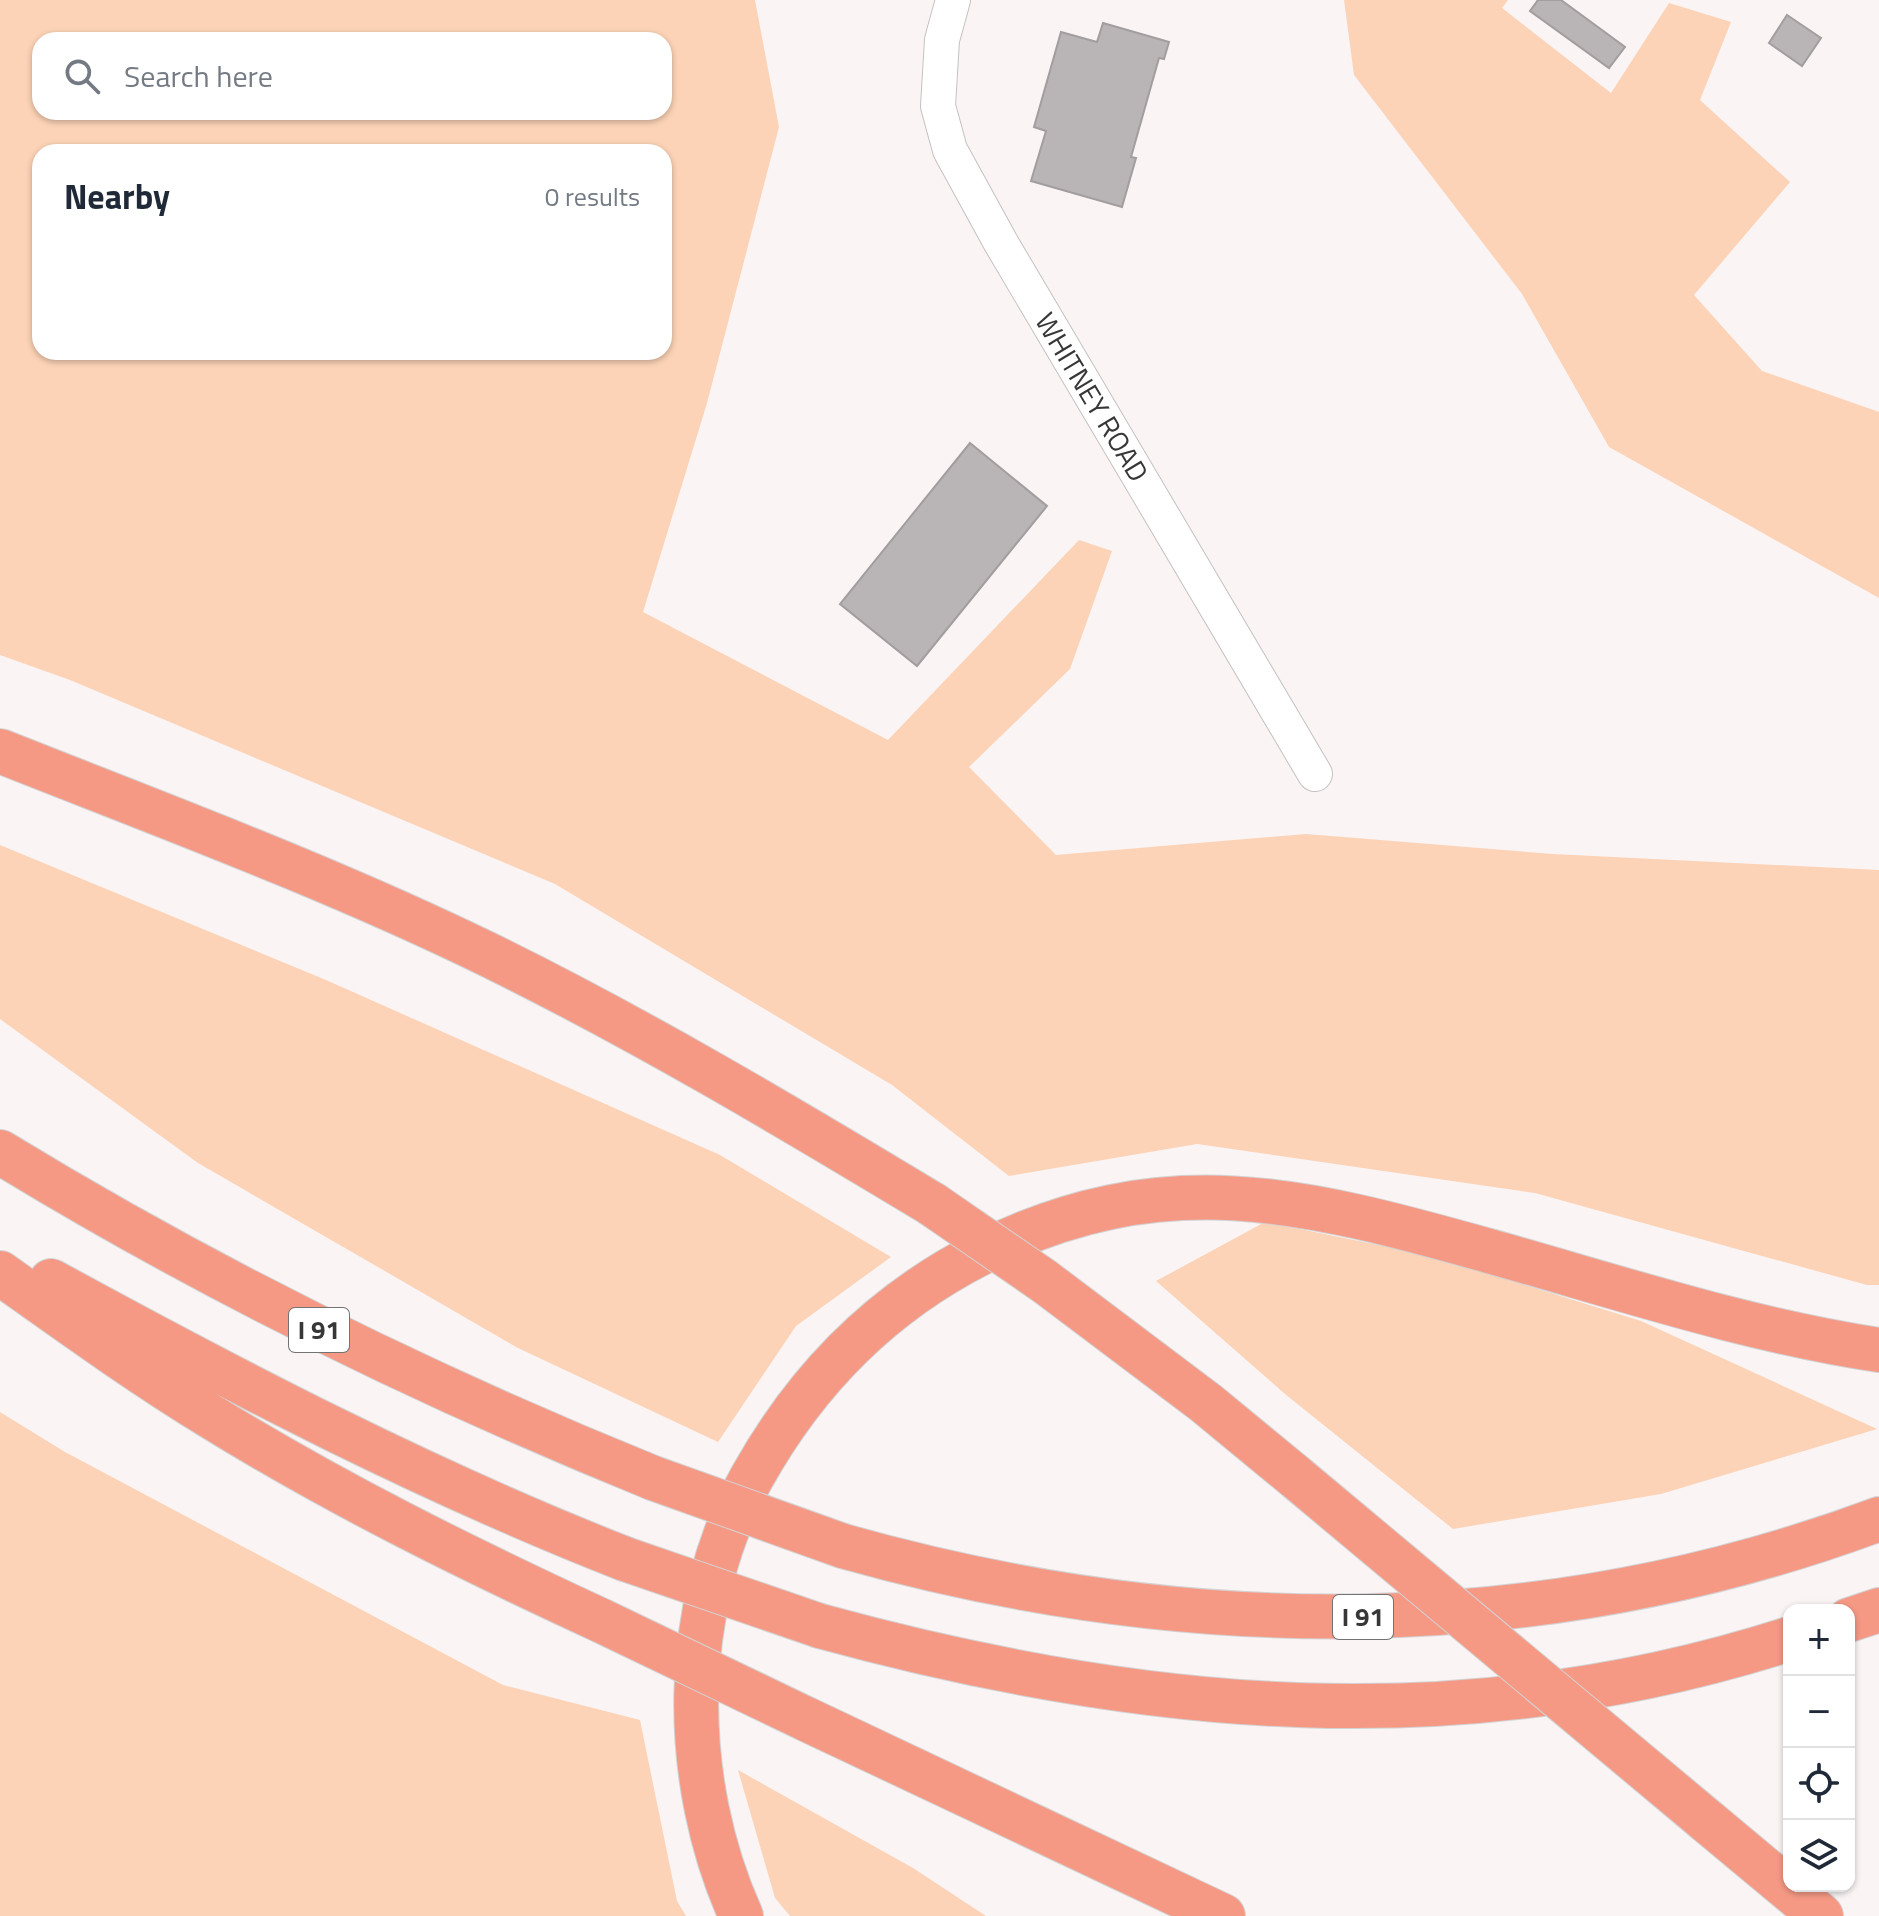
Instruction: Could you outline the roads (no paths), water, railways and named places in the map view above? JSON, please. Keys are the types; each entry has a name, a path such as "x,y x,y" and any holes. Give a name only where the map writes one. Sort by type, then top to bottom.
{"highway":[{"path":"0,751 365,897 486,954 632,1029 932,1204 1044,1281 1206,1403 1821,1916"},
{"name":"I 91","path":"0,1152 121,1223 356,1348 475,1404 653,1478 843,1546 965,1578 1092,1601 1224,1614 1356,1617 1482,1610 1614,1592 1744,1561 1879,1519"},
{"path":"741,1916 726,1879 709,1815 697,1712 702,1619 729,1524 779,1432 799,1403 844,1352 910,1296 988,1250 1055,1222 1131,1204 1212,1196 1279,1200 1383,1222 1765,1328 1879,1350"},
{"path":"0,1253 171,1346 470,1496 625,1559 820,1626 950,1661 1054,1682 1174,1698 1309,1706 1444,1703 1567,1692 1639,1679 1783,1641"},
{"path":"0,1273 99,1344 224,1424 447,1548 1223,1916"},
{"path":"1855,1618 1879,1610"}],"street":[{"name":"WHITNEY ROAD","path":"953,0 942,40 938,106 950,150 1001,243 1315,774"}]}
